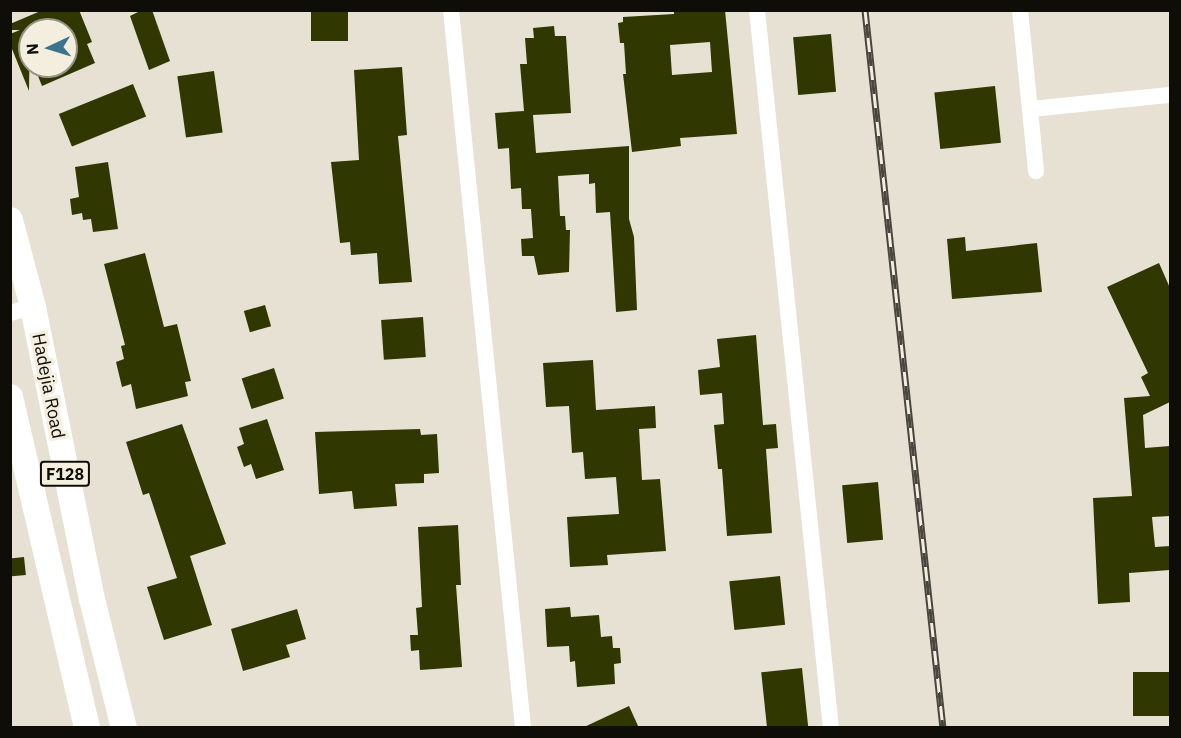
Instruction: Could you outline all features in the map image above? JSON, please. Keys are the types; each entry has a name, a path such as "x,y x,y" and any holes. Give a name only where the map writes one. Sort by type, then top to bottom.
{"main road":[{"name":"Hadejia Road","path":"10,220 22,310 124,728"},
{"name":"F128","path":"10,397 87,728"}],"street":[{"path":"451,10 523,728"},
{"path":"757,10 831,728"},
{"path":"1020,10 1036,171"},
{"path":"1031,109 1170,95"}],"building":[{"path":"43,10 79,10 92,42 87,44 95,63 78,70 78,18 24,18"},
{"path":"142,10 152,10 170,61 149,70 130,16"},
{"path":"311,10 348,10 348,41 311,41"},
{"path":"674,10 725,10 737,134 680,138 681,146 632,152 623,74 626,74 624,43 620,43 618,23 623,22 623,17 674,14","holes":["710,42 712,72 672,75 670,45"]},
{"path":"18,21 18,30 10,30 10,24"},
{"path":"554,26 555,36 566,36 571,113 533,115 536,153 629,146 629,219 634,237 637,310 616,312 610,212 596,213 595,183 589,184 589,174 558,176 560,216 565,216 566,230 570,230 569,272 538,275 534,256 522,256 521,239 533,238 531,209 522,209 521,188 511,189 509,148 498,149 495,113 524,111 520,64 527,64 525,38 534,38 533,28"},
{"path":"18,31 18,64 10,44 10,34"},
{"path":"831,34 836,92 798,95 793,37"},
{"path":"402,67 407,135 398,136 412,282 379,284 377,253 351,255 350,242 340,243 331,162 359,160 354,70"},
{"path":"214,71 223,132 186,138 177,76"},
{"path":"24,78 29,78 29,91"},
{"path":"39,78 60,78 42,86"},
{"path":"133,84 146,116 72,146 59,114"},
{"path":"995,86 1001,143 940,149 934,92"},
{"path":"108,162 118,229 93,232 91,219 83,220 82,213 72,215 70,199 79,197 75,167"},
{"path":"965,237 966,251 1037,243 1042,292 952,299 947,239"},
{"path":"145,253 164,327 177,324 191,381 185,382 188,396 136,409 131,384 122,387 116,362 124,359 121,346 125,345 104,264"},
{"path":"1159,263 1170,288 1170,402 1143,415 1145,448 1170,446 1170,516 1152,517 1155,547 1170,546 1170,570 1129,573 1130,602 1098,604 1093,498 1132,496 1124,398 1150,396 1141,377 1148,373 1107,287"},
{"path":"265,305 271,326 250,332 244,311"},
{"path":"423,317 426,357 384,360 381,320"},
{"path":"756,335 763,425 776,424 778,448 766,449 772,533 727,536 722,469 718,469 714,425 724,424 722,393 700,395 698,370 720,367 717,339"},
{"path":"593,360 596,410 655,406 656,428 639,429 642,480 660,479 666,551 607,555 608,565 570,567 567,517 619,514 616,477 585,479 583,452 572,453 569,406 546,407 543,363"},
{"path":"274,368 284,398 252,409 242,379"},
{"path":"267,419 284,470 256,479 251,464 244,467 237,447 244,444 239,428"},
{"path":"182,424 226,544 190,556 212,625 164,640 147,587 177,578 149,493 143,495 126,442"},
{"path":"420,429 421,435 437,434 439,473 424,474 424,483 395,484 397,506 354,509 352,491 319,494 315,432"},
{"path":"878,482 883,540 847,543 842,485"},
{"path":"458,525 461,585 456,585 462,667 420,670 419,650 411,651 410,635 418,635 416,608 422,607 418,527"},
{"path":"24,557 26,575 12,576 10,558"},
{"path":"780,576 785,625 734,630 729,581"},
{"path":"570,607 571,617 599,615 601,637 612,636 613,648 620,648 621,663 614,664 615,684 577,687 575,661 570,662 569,646 547,647 545,609"},
{"path":"297,609 306,639 286,645 290,657 243,671 231,629"},
{"path":"802,668 808,728 767,728 761,672"},
{"path":"1133,672 1170,672 1170,716 1133,716"},
{"path":"629,706 639,728 582,728"}],"railway":[{"path":"865,10 943,728"}]}
